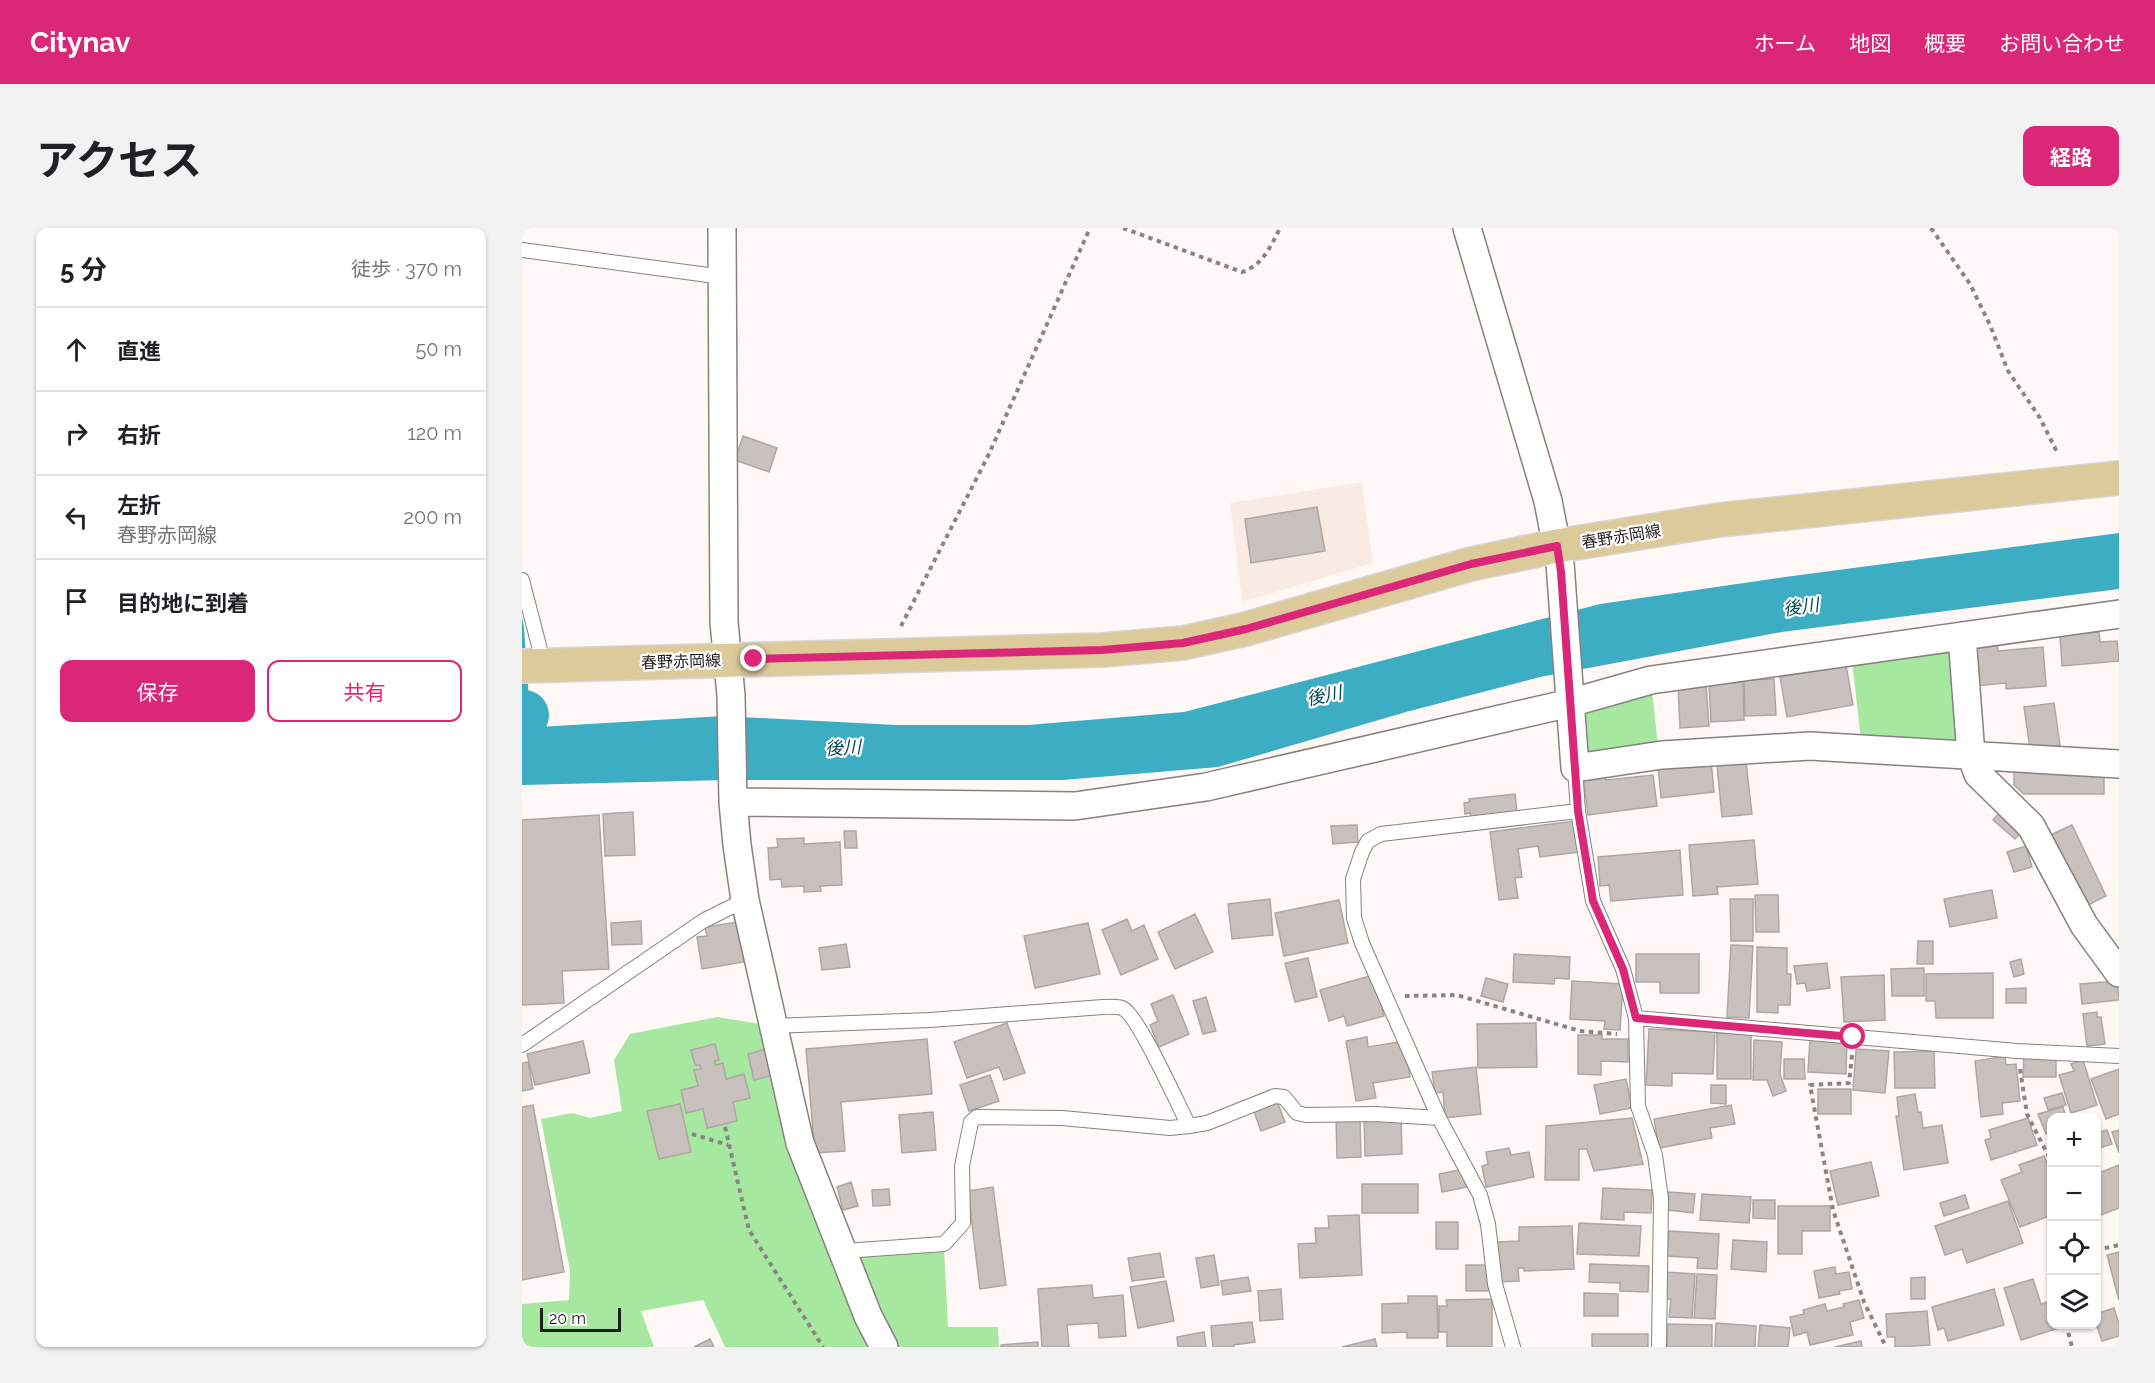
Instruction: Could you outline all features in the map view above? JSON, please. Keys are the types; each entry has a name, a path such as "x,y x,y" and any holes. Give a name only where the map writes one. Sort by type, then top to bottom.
{"main road":[{"name":"春野赤岡線","path":"533,666 1102,650 1183,643 1246,629 1471,564 1557,546 1719,520 2119,478"}],"street":[{"path":"722,228 724,622 730,695 733,795 744,900 800,1143 868,1316 884,1347"},
{"path":"1467,228 1548,501 1557,546 1562,591 1575,768 1662,755 1810,746 2119,764"},
{"path":"733,795 1075,806 1206,787 1570,703 1651,680 2119,614"},
{"path":"1962,636 1971,755 1978,774 2031,826 2084,925 2119,973"}],"lane":[{"path":"522,250 723,277"},
{"path":"522,580 533,666"},
{"path":"1575,768 1578,811 1593,901 1623,969 1636,1018 1638,1106 1655,1155 1661,1198 1659,1347"},
{"path":"1513,1347 1495,1284 1488,1224 1480,1195 1439,1118 1362,943 1354,918 1353,879 1368,841 1380,834 1578,811"},
{"path":"522,1045 703,921 744,900"},
{"path":"772,1026 930,1020 1122,1007 1131,1015 1147,1042 1189,1126"},
{"path":"1636,1018 2016,1051 2119,1056"},
{"path":"844,1251 944,1244 963,1223 962,1166 971,1122 977,1117 1062,1118 1170,1128 1207,1123 1275,1096 1284,1098 1298,1113 1306,1115 1375,1114 1439,1118"}],"path":[{"path":"886,655 988,456 1090,228"},
{"path":"1123,228 1242,272 1252,268 1264,255 1280,228"},
{"path":"1931,228 1970,284 1990,325 2008,371 2040,418 2070,482"},
{"path":"1387,996 1457,995 1580,1031 1636,1036"},
{"path":"1853,1037 1849,1083 1810,1085 1833,1210 1864,1302 1886,1347"},
{"path":"2016,1051 2028,1114 2047,1153"},
{"path":"725,1127 749,1230 824,1347"},
{"path":"692,1134 729,1145"},
{"path":"2101,1249 2119,1245"},
{"path":"2067,1329 2072,1347"}],"shaded area":[{"path":"1362,482 1373,563 1242,602 1230,503"}],"green space":[{"path":"1962,636 1971,755 1862,749 1851,652"},
{"path":"1651,680 1659,756 1575,768 1570,703"},
{"path":"717,1017 772,1026 879,1347 725,1347 703,1300 641,1311 654,1347 522,1347 522,1304 569,1300 570,1271 541,1119 572,1113 590,1118 622,1111 614,1060 630,1034"},
{"path":"944,1249 948,1327 998,1327 999,1347 892,1347 858,1254"}],"water":[{"name":"後川","path":"2119,533 2119,589 1782,632 1540,677 1406,712 1218,767 1063,780 726,780 522,785 522,728 723,716 896,725 1028,725 1184,712 1600,604"},
{"path":"522,617 530,714 522,715"}],"building":[{"path":"743,436 777,448 769,472 735,460"},
{"path":"1317,507 1325,551 1251,563 1245,519"},
{"path":"2099,632 2100,642 2117,641 2119,661 2062,666 2060,636"},
{"path":"1997,639 1998,651 2043,647 2046,686 2006,689 2006,683 1975,686 1970,641"},
{"path":"1846,665 1853,705 1787,717 1780,677"},
{"path":"1774,679 1776,715 1745,716 1744,680"},
{"path":"1743,682 1744,720 1711,722 1709,684"},
{"path":"1706,684 1709,726 1680,728 1678,685"},
{"path":"2054,703 2060,745 2030,749 2024,707"},
{"path":"1711,759 1714,792 1661,798 1658,765"},
{"path":"1746,762 1752,814 1722,817 1717,765"},
{"path":"2014,770 2104,770 2104,794 2024,794 2014,785"},
{"path":"1604,771 1606,780 1653,775 1657,806 1588,815 1583,774"},
{"path":"1515,794 1517,812 1471,817 1470,813 1465,814 1464,803 1470,802 1469,799"},
{"path":"2004,808 2026,827 2015,839 1993,820"},
{"path":"633,812 635,855 605,856 603,814"},
{"path":"599,815 609,969 562,971 564,1003 522,1005 522,820"},
{"path":"1575,821 1579,852 1540,857 1538,846 1518,849 1522,877 1515,878 1518,898 1499,900 1490,832"},
{"path":"1357,825 1358,842 1333,844 1331,826"},
{"path":"2072,825 2106,896 2084,907 2050,835"},
{"path":"844,831 856,831 857,848 845,848"},
{"path":"804,838 804,844 840,842 842,885 820,886 821,891 804,892 804,886 782,887 781,879 770,880 768,848 778,847 777,839"},
{"path":"1754,840 1758,884 1717,887 1718,894 1693,896 1689,845"},
{"path":"2026,846 2032,867 2014,872 2007,852"},
{"path":"1680,850 1683,895 1611,901 1609,885 1600,886 1598,857"},
{"path":"1992,890 1997,918 1950,927 1944,899"},
{"path":"1755,895 1778,895 1779,932 1756,932"},
{"path":"1270,899 1273,935 1232,939 1228,904"},
{"path":"1730,899 1753,899 1753,941 1731,941"},
{"path":"1339,900 1348,943 1284,956 1275,913"},
{"path":"1195,914 1213,952 1175,969 1158,932"},
{"path":"1127,919 1132,931 1144,925 1158,959 1121,975 1102,930"},
{"path":"641,921 642,944 612,945 611,923"},
{"path":"738,922 744,962 702,969 697,937 707,936 705,927"},
{"path":"1088,923 1100,974 1035,988 1024,936"},
{"path":"1918,941 1933,941 1933,964 1917,964"},
{"path":"846,944 850,967 822,970 819,948"},
{"path":"1731,945 1753,946 1749,1018 1727,1017"},
{"path":"1757,947 1787,948 1787,974 1791,974 1790,1005 1778,1005 1778,1013 1757,1012"},
{"path":"1514,954 1570,957 1569,979 1555,978 1554,984 1513,982"},
{"path":"1636,954 1699,954 1699,993 1660,993 1660,982 1636,982"},
{"path":"1308,958 1317,997 1295,1002 1285,963"},
{"path":"2021,959 2024,974 2014,977 2010,962"},
{"path":"1827,963 1830,988 1807,991 1805,983 1797,984 1794,966"},
{"path":"1924,968 1924,996 1892,996 1891,969"},
{"path":"1993,973 1993,1018 1936,1018 1935,1001 1926,1001 1926,974"},
{"path":"1373,975 1384,1016 1347,1026 1344,1016 1329,1021 1320,990"},
{"path":"1884,975 1885,1020 1844,1022 1841,977"},
{"path":"1486,978 1508,984 1503,1002 1481,996"},
{"path":"1572,981 1623,984 1620,1030 1604,1029 1605,1021 1570,1019"},
{"path":"2117,981 2119,1000 2082,1004 2080,984"},
{"path":"2026,988 2026,1003 2006,1003 2006,989"},
{"path":"1173,995 1189,1034 1159,1047 1150,1025 1158,1021 1151,1004"},
{"path":"1206,997 1216,1031 1203,1034 1193,1001"},
{"path":"2097,1012 2097,1017 2101,1017 2105,1044 2087,1046 2083,1014"},
{"path":"1007,1023 1025,1073 1004,1080 999,1067 967,1078 954,1042"},
{"path":"1536,1023 1537,1067 1478,1068 1477,1024"},
{"path":"1649,1029 1715,1032 1713,1074 1672,1073 1672,1086 1646,1085"},
{"path":"1717,1033 1751,1034 1751,1079 1717,1079"},
{"path":"1578,1035 1602,1035 1602,1039 1628,1039 1628,1062 1601,1061 1601,1075 1578,1074"},
{"path":"1367,1037 1368,1047 1404,1041 1410,1077 1373,1083 1376,1098 1356,1101 1346,1041"},
{"path":"1810,1038 1847,1039 1846,1074 1808,1072"},
{"path":"927,1039 932,1094 841,1102 845,1151 815,1153 806,1049"},
{"path":"1754,1040 1782,1042 1780,1074 1786,1091 1773,1096 1767,1080 1753,1080"},
{"path":"583,1041 590,1073 535,1085 527,1054"},
{"path":"715,1044 719,1060 715,1061 715,1065 723,1063 726,1079 744,1074 750,1098 733,1102 737,1121 707,1128 703,1109 686,1113 681,1090 698,1086 694,1070 701,1069 700,1065 695,1065 691,1050"},
{"path":"767,1049 774,1075 754,1080 748,1054"},
{"path":"1856,1049 1889,1051 1885,1093 1853,1090"},
{"path":"1934,1051 1935,1088 1895,1088 1894,1052"},
{"path":"2024,1055 2056,1056 2056,1077 2023,1077"},
{"path":"2005,1056 2006,1065 2016,1064 2020,1101 2002,1103 2003,1114 1981,1117 1975,1061"},
{"path":"1784,1059 1804,1059 1805,1079 1784,1079"},
{"path":"2083,1060 2097,1105 2071,1113 2059,1075 2074,1071 2071,1064"},
{"path":"528,1062 533,1089 522,1091 522,1063"},
{"path":"1476,1067 1481,1114 1445,1118 1443,1092 1435,1093 1432,1072"},
{"path":"2119,1069 2119,1114 2106,1119 2091,1079"},
{"path":"990,1075 999,1101 969,1111 960,1085"},
{"path":"1626,1079 1632,1108 1600,1114 1594,1085"},
{"path":"1711,1085 1726,1085 1726,1104 1711,1103"},
{"path":"1818,1089 1851,1089 1851,1114 1818,1114"},
{"path":"2062,1093 2066,1105 2048,1110 2044,1098"},
{"path":"1915,1094 1923,1128 1942,1125 1948,1163 1904,1170 1896,1116 1899,1116 1897,1097"},
{"path":"1277,1101 1285,1122 1261,1131 1253,1109"},
{"path":"680,1104 691,1152 659,1159 647,1111"},
{"path":"533,1105 564,1272 522,1280 522,1107"},
{"path":"1731,1105 1735,1124 1710,1128 1712,1138 1659,1148 1654,1119"},
{"path":"2063,1107 2065,1113 2047,1113 2046,1134 2038,1114"},
{"path":"933,1112 936,1150 902,1153 899,1115"},
{"path":"1360,1117 1361,1157 1337,1158 1336,1118"},
{"path":"1401,1117 1402,1154 1365,1156 1364,1119"},
{"path":"1632,1118 1643,1164 1594,1171 1587,1149 1579,1149 1579,1180 1545,1180 1546,1126"},
{"path":"2028,1118 2037,1145 1991,1160 1985,1140 1991,1138 1989,1130"},
{"path":"2107,1130 2112,1144 2101,1147 2101,1132"},
{"path":"2119,1130 2119,1153 2112,1132"},
{"path":"1509,1148 1511,1155 1529,1152 1534,1177 1486,1187 1482,1166 1488,1164 1486,1152"},
{"path":"2044,1156 2047,1163 2047,1217 2020,1227 2001,1180 2022,1172 2019,1165"},
{"path":"1871,1162 1879,1196 1838,1205 1830,1171"},
{"path":"2119,1165 2119,1208 2101,1215 2101,1172"},
{"path":"1464,1169 1467,1187 1442,1192 1439,1174"},
{"path":"851,1182 858,1206 843,1210 837,1187"},
{"path":"1362,1184 1418,1184 1418,1213 1362,1213"},
{"path":"993,1187 1006,1285 980,1289 968,1191"},
{"path":"1603,1188 1652,1190 1651,1213 1624,1212 1624,1220 1601,1219"},
{"path":"889,1189 890,1205 873,1206 872,1190"},
{"path":"1669,1192 1695,1194 1693,1213 1668,1210"},
{"path":"1702,1194 1751,1197 1749,1223 1700,1220"},
{"path":"1965,1195 1969,1208 1944,1216 1940,1203"},
{"path":"1753,1200 1775,1200 1775,1219 1753,1218"},
{"path":"2008,1201 2023,1243 1967,1263 1962,1249 1945,1255 1935,1226"},
{"path":"1778,1206 1830,1206 1830,1231 1802,1231 1802,1254 1778,1254"},
{"path":"1359,1215 1362,1275 1300,1278 1298,1244 1316,1243 1315,1228 1329,1228 1328,1216"},
{"path":"1436,1222 1458,1222 1458,1249 1436,1249"},
{"path":"1579,1223 1641,1226 1639,1256 1577,1254"},
{"path":"1572,1226 1574,1269 1524,1271 1524,1268 1518,1268 1519,1281 1498,1282 1496,1242 1519,1241 1519,1227"},
{"path":"1669,1231 1719,1234 1717,1269 1697,1268 1698,1258 1667,1256"},
{"path":"1733,1240 1767,1242 1766,1272 1731,1269"},
{"path":"2119,1252 2119,1300 2107,1255"},
{"path":"1160,1253 1164,1277 1132,1281 1128,1258"},
{"path":"1214,1255 1219,1285 1201,1288 1196,1258"},
{"path":"1590,1264 1649,1266 1648,1292 1620,1291 1620,1283 1589,1282"},
{"path":"1466,1265 1489,1265 1489,1291 1466,1291"},
{"path":"1835,1267 1836,1274 1849,1272 1852,1289 1819,1298 1814,1271"},
{"path":"1665,1272 1695,1274 1692,1318 1669,1317 1671,1299 1664,1299"},
{"path":"1697,1274 1717,1275 1715,1319 1694,1318"},
{"path":"1248,1277 1251,1291 1223,1295 1221,1281"},
{"path":"1925,1277 1925,1299 1911,1299 1911,1278"},
{"path":"2033,1279 2041,1304 2047,1302 2047,1329 2056,1329 2021,1340 2004,1288"},
{"path":"1166,1281 1174,1321 1138,1328 1130,1287"},
{"path":"1092,1285 1093,1298 1123,1295 1126,1336 1099,1338 1098,1323 1067,1325 1069,1347 1042,1347 1038,1289"},
{"path":"1281,1289 1283,1319 1260,1321 1258,1291"},
{"path":"1994,1289 2004,1325 1948,1341 1944,1328 1938,1330 1932,1307"},
{"path":"1584,1293 1618,1294 1618,1316 1584,1316"},
{"path":"1408,1296 1437,1296 1438,1338 1407,1338 1407,1332 1382,1333 1382,1304 1408,1303"},
{"path":"1492,1299 1492,1347 1447,1347 1447,1332 1439,1332 1439,1306 1447,1306 1446,1300"},
{"path":"1859,1300 1864,1318 1850,1322 1853,1335 1810,1345 1807,1332 1794,1336 1790,1317 1804,1314 1803,1310 1825,1304 1827,1311"},
{"path":"2114,1308 2119,1324 2119,1336 2102,1341 2098,1329 2101,1329 2101,1312"},
{"path":"1927,1311 1930,1345 1895,1347 1895,1337 1887,1337 1886,1314"},
{"path":"1252,1322 1255,1342 1234,1345 1234,1347 1213,1347 1211,1326"},
{"path":"1716,1323 1756,1326 1755,1347 1715,1347"},
{"path":"1667,1324 1712,1325 1712,1347 1667,1347"},
{"path":"1760,1325 1790,1328 1788,1347 1758,1347"},
{"path":"1204,1332 1206,1347 1178,1347 1177,1337"},
{"path":"1592,1334 1648,1334 1648,1347 1592,1347"},
{"path":"710,1339 714,1347 694,1347"},
{"path":"1375,1339 1377,1347 1342,1347"},
{"path":"1861,1341 1862,1347 1835,1347"},
{"path":"1038,1342 1038,1347 1001,1347 1001,1345"}],"waterway":[{"path":"522,720 524,715"}],"route":[{"path":"754,659 1102,650 1183,643 1246,629 1471,564 1557,546 1561,572 1578,811 1593,901 1623,969 1636,1018 1853,1037"}]}
